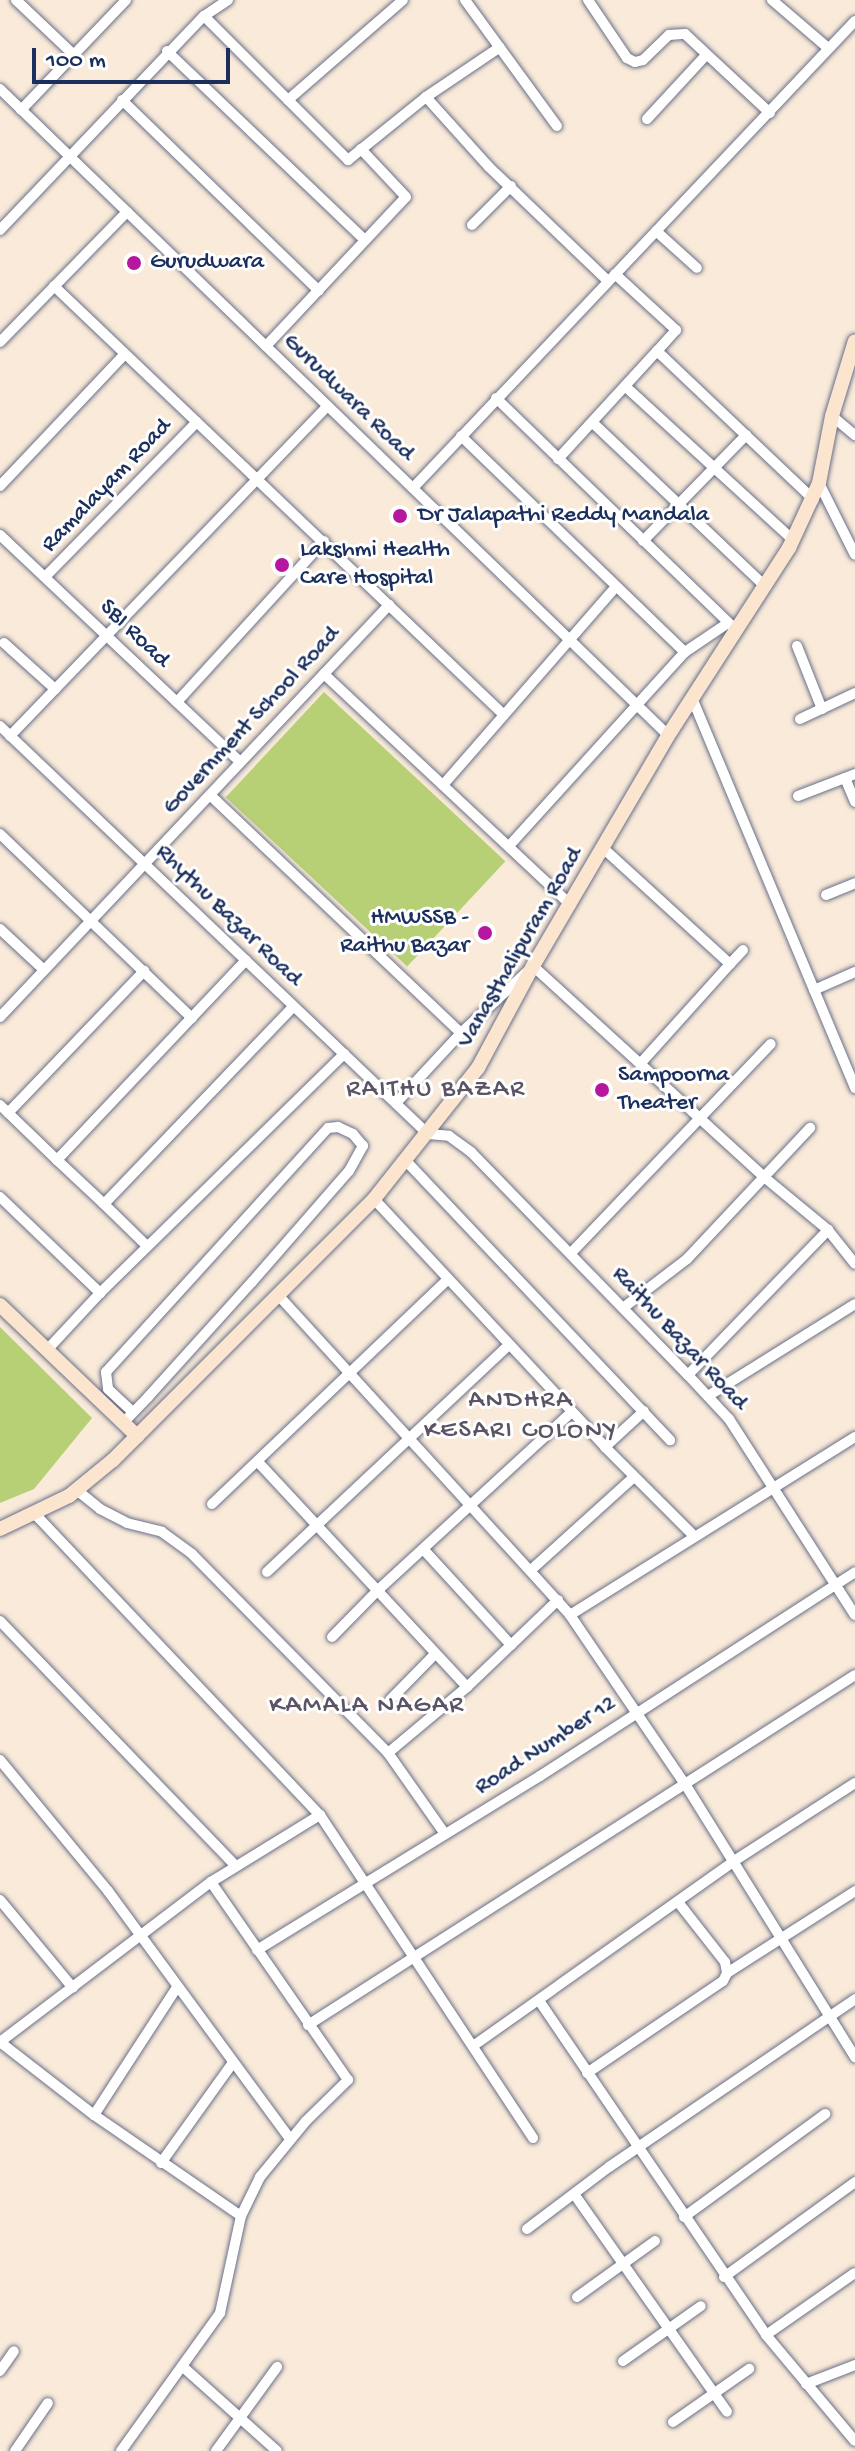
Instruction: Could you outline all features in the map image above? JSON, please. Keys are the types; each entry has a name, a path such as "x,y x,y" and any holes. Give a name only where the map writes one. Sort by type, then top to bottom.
{"street":[{"path":"16,0 74,55"},
{"path":"0,230 167,51 204,16 228,0"},
{"path":"288,100 403,0"},
{"path":"465,0 557,126"},
{"path":"588,0 627,58 635,62 643,60 669,35 677,32 685,34 770,113"},
{"path":"772,0 828,48"},
{"path":"21,110 121,2"},
{"path":"204,16 348,160 426,97 500,47"},
{"path":"413,488 855,21"},
{"path":"167,51 364,239"},
{"path":"647,119 706,55"},
{"name":"Gurudwara Road","path":"0,89 668,735"},
{"path":"426,97 511,186 612,278 676,330 558,459"},
{"path":"122,100 319,291"},
{"path":"266,346 406,197 361,149"},
{"path":"472,225 511,186"},
{"path":"0,342 127,212"},
{"path":"656,231 697,268"},
{"path":"54,286 503,714"},
{"name":"Vanasthalipuram Road","path":"0,1529 78,1491 137,1436 374,1199 407,1162 478,1068 533,966 732,626 765,586 814,500 832,416 855,341"},
{"path":"657,351 814,500"},
{"path":"0,486 124,355"},
{"path":"626,387 793,540"},
{"path":"496,398 732,626 685,652 509,846"},
{"path":"10,736 328,406"},
{"path":"832,416 855,435"},
{"name":"Ramalayam Road","path":"45,577 197,422"},
{"path":"593,423 765,586"},
{"path":"643,541 746,435"},
{"path":"461,436 685,652"},
{"path":"819,483 855,555"},
{"name":"SBI Road","path":"0,535 240,762"},
{"path":"177,702 324,541"},
{"path":"443,785 616,587"},
{"name":"Government School Road","path":"0,1017 389,605"},
{"path":"4,643 55,689"},
{"path":"797,646 822,709"},
{"path":"324,674 571,905"},
{"path":"800,719 855,693"},
{"path":"692,698 855,1088"},
{"name":"Rhythu Bazar Road","path":"0,726 428,1134"},
{"path":"798,796 850,776 855,802"},
{"path":"210,795 461,1033"},
{"path":"0,834 192,1018"},
{"path":"603,848 730,964"},
{"path":"826,895 855,883"},
{"path":"0,929 44,970"},
{"path":"641,1063 743,950"},
{"path":"57,1160 246,960"},
{"path":"396,1103 461,1033 533,966 764,1177 828,1230 855,1264"},
{"path":"144,971 4,1109 147,1246"},
{"path":"814,990 855,972"},
{"path":"0,996 10,1006"},
{"path":"104,1204 294,1006"},
{"path":"571,1253 771,1044"},
{"path":"47,1350 147,1246 344,1054"},
{"path":"128,1417 349,1171 363,1150 353,1134 338,1127 328,1128 106,1372 108,1389 137,1436"},
{"path":"623,1308 687,1259 810,1128"},
{"name":"Raithu Bazar Road","path":"428,1134 449,1136 471,1152 729,1419 855,1615"},
{"path":"407,1162 670,1440"},
{"path":"0,1197 100,1293"},
{"path":"374,1199 605,1447 694,1536"},
{"path":"688,1375 828,1230"},
{"path":"212,1504 448,1279"},
{"path":"279,1296 407,1440 570,1615 634,1714 685,1784 855,2057"},
{"path":"708,1396 855,1304"},
{"path":"0,1305 47,1350 128,1417"},
{"path":"267,1572 314,1524 509,1345"},
{"path":"605,1447 644,1411"},
{"path":"332,1637 377,1591 572,1412"},
{"path":"570,1615 855,1437"},
{"path":"258,1462 467,1687"},
{"path":"531,1570 634,1477"},
{"path":"78,1491 100,1509 127,1523 162,1532 192,1554 388,1753 445,1834"},
{"path":"35,1514 320,1815 533,2138"},
{"path":"424,1550 511,1645"},
{"name":"Road Number 12","path":"257,1950 855,1572"},
{"path":"388,1753 467,1687 558,1600"},
{"path":"0,1621 236,1866"},
{"path":"390,1700 435,1654"},
{"path":"308,2025 855,1675"},
{"path":"0,1760 140,1935 290,2139"},
{"path":"0,1779 9,1771"},
{"path":"473,2046 540,2002 734,1861 855,1783"},
{"path":"241,2216 94,2115 0,2042 211,1882 320,1815"},
{"path":"121,2451 220,2313 241,2216 260,2177 290,2139 348,2080 211,1882"},
{"path":"587,2073 723,1981 727,1973 855,1891"},
{"path":"0,1900 73,1988"},
{"path":"678,1902 725,1962 727,1973"},
{"path":"94,2115 177,1987"},
{"path":"527,2229 637,2148 855,1999"},
{"path":"540,2002 724,2277 766,2335 855,2441"},
{"path":"161,2163 232,2064"},
{"path":"684,2217 825,2114"},
{"path":"724,2277 855,2182"},
{"path":"574,2194 727,2412"},
{"path":"577,2297 655,2241"},
{"path":"766,2335 855,2273"},
{"path":"623,2361 701,2306"},
{"path":"0,2371 14,2351"},
{"path":"806,2384 855,2365"},
{"path":"182,2366 238,2420 277,2451"},
{"path":"216,2451 277,2367"},
{"path":"673,2422 749,2369"},
{"path":"15,2451 48,2403"}],"green space":[{"path":"324,692 505,861 407,966 226,797"},
{"path":"0,1327 92,1418 34,1489 0,1503"}],"place":[{"name":"Gurudwara","path":"134,263"},
{"name":"Dr Jalapathi Reddy Mandala","path":"400,516"},
{"name":"Lakshmi Health Care Hospital","path":"282,565"},
{"name":"HMWSSB - Raithu Bazar","path":"485,933"},
{"name":"Sampoorna Theater","path":"602,1090"}],"district":[{"name":"RAITHU BAZAR","path":"436,1091"},
{"name":"ANDHRA KESARI COLONY","path":"521,1417"},
{"name":"KAMALA NAGAR","path":"367,1707"}]}
